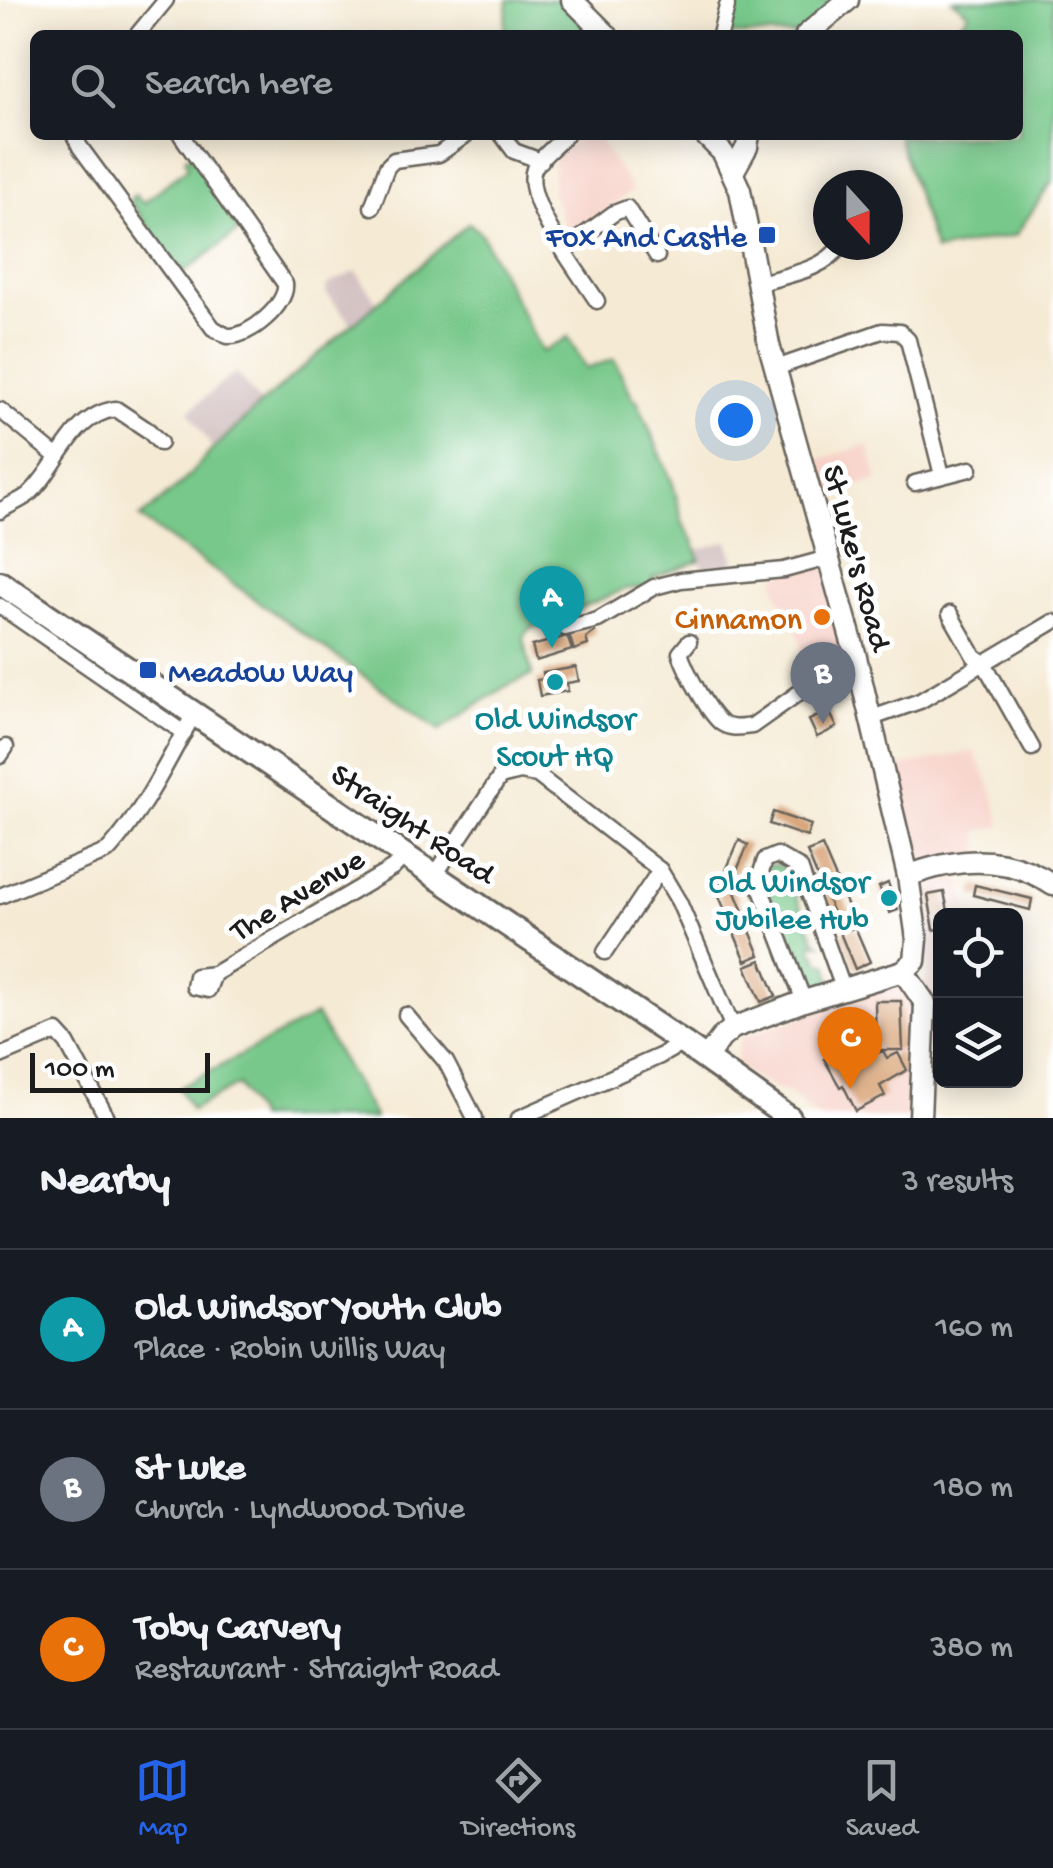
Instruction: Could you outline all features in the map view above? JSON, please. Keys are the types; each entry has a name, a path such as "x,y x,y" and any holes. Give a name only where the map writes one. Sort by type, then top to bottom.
{"main road":[{"path":"572,0 602,30"},
{"path":"814,30 848,0"},
{"path":"710,140 733,172"},
{"path":"733,172 748,140"},
{"name":"St Luke's Road","path":"733,172 776,368 872,718 908,876 917,939 909,966 924,1003 920,1118"},
{"name":"Straight Road","path":"0,583 189,723 435,875 789,1118"},
{"path":"908,876 934,866 974,859 1038,875 1053,885"},
{"path":"706,1059 733,1028 909,966"}],"street":[{"path":"140,30 159,3"},
{"path":"721,30 727,6"},
{"path":"76,140 213,328 226,336 243,334 280,304 287,293 285,284 184,140"},
{"path":"372,207 387,167 394,160 439,154 459,140"},
{"path":"506,140 514,152 542,161"},
{"path":"561,140 534,167 532,185 538,205 597,301"},
{"path":"565,249 614,213 627,208 657,256"},
{"path":"757,284 827,260"},
{"path":"776,368 882,330 900,332 908,340 942,475"},
{"path":"0,510 27,496 56,456 99,411 116,409 152,425 160,444"},
{"path":"0,410 56,456"},
{"path":"915,483 970,469"},
{"path":"565,628 598,620 654,587 682,580 784,570 828,558"},
{"path":"0,606 189,723 173,756 108,850 0,896"},
{"path":"950,614 974,656 984,663 1032,748"},
{"path":"872,718 920,701 1053,622"},
{"path":"689,642 680,654 685,670 720,722 734,728 752,726 855,654"},
{"path":"435,875 500,777 520,772 537,774 660,870 680,902 733,1028"},
{"path":"804,1001 758,882 766,860 778,854 800,868 842,988"},
{"name":"The Avenue","path":"214,974 393,868 404,856"},
{"path":"605,952 660,870"},
{"path":"406,1015 446,1062 475,1118"},
{"path":"0,1056 56,1032 67,1043 107,1118"},
{"path":"519,1118 660,1056 683,1042"}],"shaded area":[{"path":"574,140 599,140 632,190 578,235 569,238 552,192 554,157"},
{"path":"356,271 377,303 352,324 326,293 327,285"},
{"path":"235,372 261,404 213,449 189,411"},
{"path":"868,445 878,480 826,495 816,460"},
{"path":"728,541 737,572 705,575 697,550"},
{"path":"824,564 845,636 832,660 810,677 790,608 780,600 775,582 778,575"},
{"path":"974,751 992,790 1002,826 978,831 980,856 917,862 898,782 899,771 894,768"},
{"path":"956,877 967,908 933,908 933,1045 912,1051 914,1118 819,1118 789,1093 772,1088 736,1066 741,1038 901,983 911,988 929,979 920,892"}],"green space":[{"path":"508,0 562,0 589,30 505,30"},
{"path":"734,0 837,0 805,30 726,30"},
{"path":"952,0 1053,0 1053,180 1016,235 935,251 899,140 1023,140 1023,30 955,30 969,13"},
{"path":"187,156 193,158 239,231 183,273 131,198 135,195 143,203 188,167"},
{"path":"469,223 481,233 542,352 568,337 586,369 614,359 637,400 673,484 683,524 700,560 652,578 654,586 626,589 528,630 524,638 532,675 506,686 440,730 140,518 182,483 261,404"},
{"path":"769,865 779,865 785,871 820,944 812,943 813,953 828,965 831,982 811,992 799,976 804,964 800,953 796,951 791,957 793,952 763,881"},
{"path":"316,1015 375,1118 257,1118 238,1085 191,1110 179,1088"}],"building":[{"path":"594,626 595,632 586,638 588,645 574,650 569,634"},
{"path":"567,636 572,650 536,661 532,646"},
{"name":"Old Windsor Scout HQ","path":"576,667 579,681 567,683 568,691 540,696 537,680 544,679 543,673"},
{"path":"829,711 837,727 817,737 809,720"},
{"path":"773,812 811,825 807,837 769,824"},
{"path":"739,840 748,845 733,879 724,875"},
{"path":"822,846 837,881 822,888 807,852"},
{"path":"729,878 744,914 729,920 714,884"},
{"path":"838,883 853,919 838,925 823,889"},
{"name":"Old Windsor Jubilee Hub","path":"888,883 898,910 890,913 879,887"},
{"path":"975,885 1032,899 1030,910 973,895"},
{"path":"944,892 947,908 933,908 933,924 928,895"},
{"path":"745,919 760,955 746,961 731,926"},
{"path":"855,927 870,962 855,969 840,933"},
{"path":"761,960 776,996 761,1002 746,966"},
{"path":"875,1001 901,1001 903,1050 876,1050"},
{"path":"850,1044 857,1055 864,1052 867,1057 883,1051 887,1058 898,1053 907,1070 880,1086 885,1096 856,1111 824,1059"}],"place":[{"name":"Fox And Castle","path":"767,235"},
{"name":"Cinnamon","path":"822,617"},
{"name":"Old Windsor Youth Club","path":"552,648"},
{"name":"Meadow Way","path":"148,670"},
{"name":"Old Windsor Scout HQ","path":"555,682"},
{"name":"St Luke","path":"823,724"},
{"name":"Old Windsor Jubilee Hub","path":"889,898"},
{"name":"Toby Carvery","path":"850,1089"}]}
